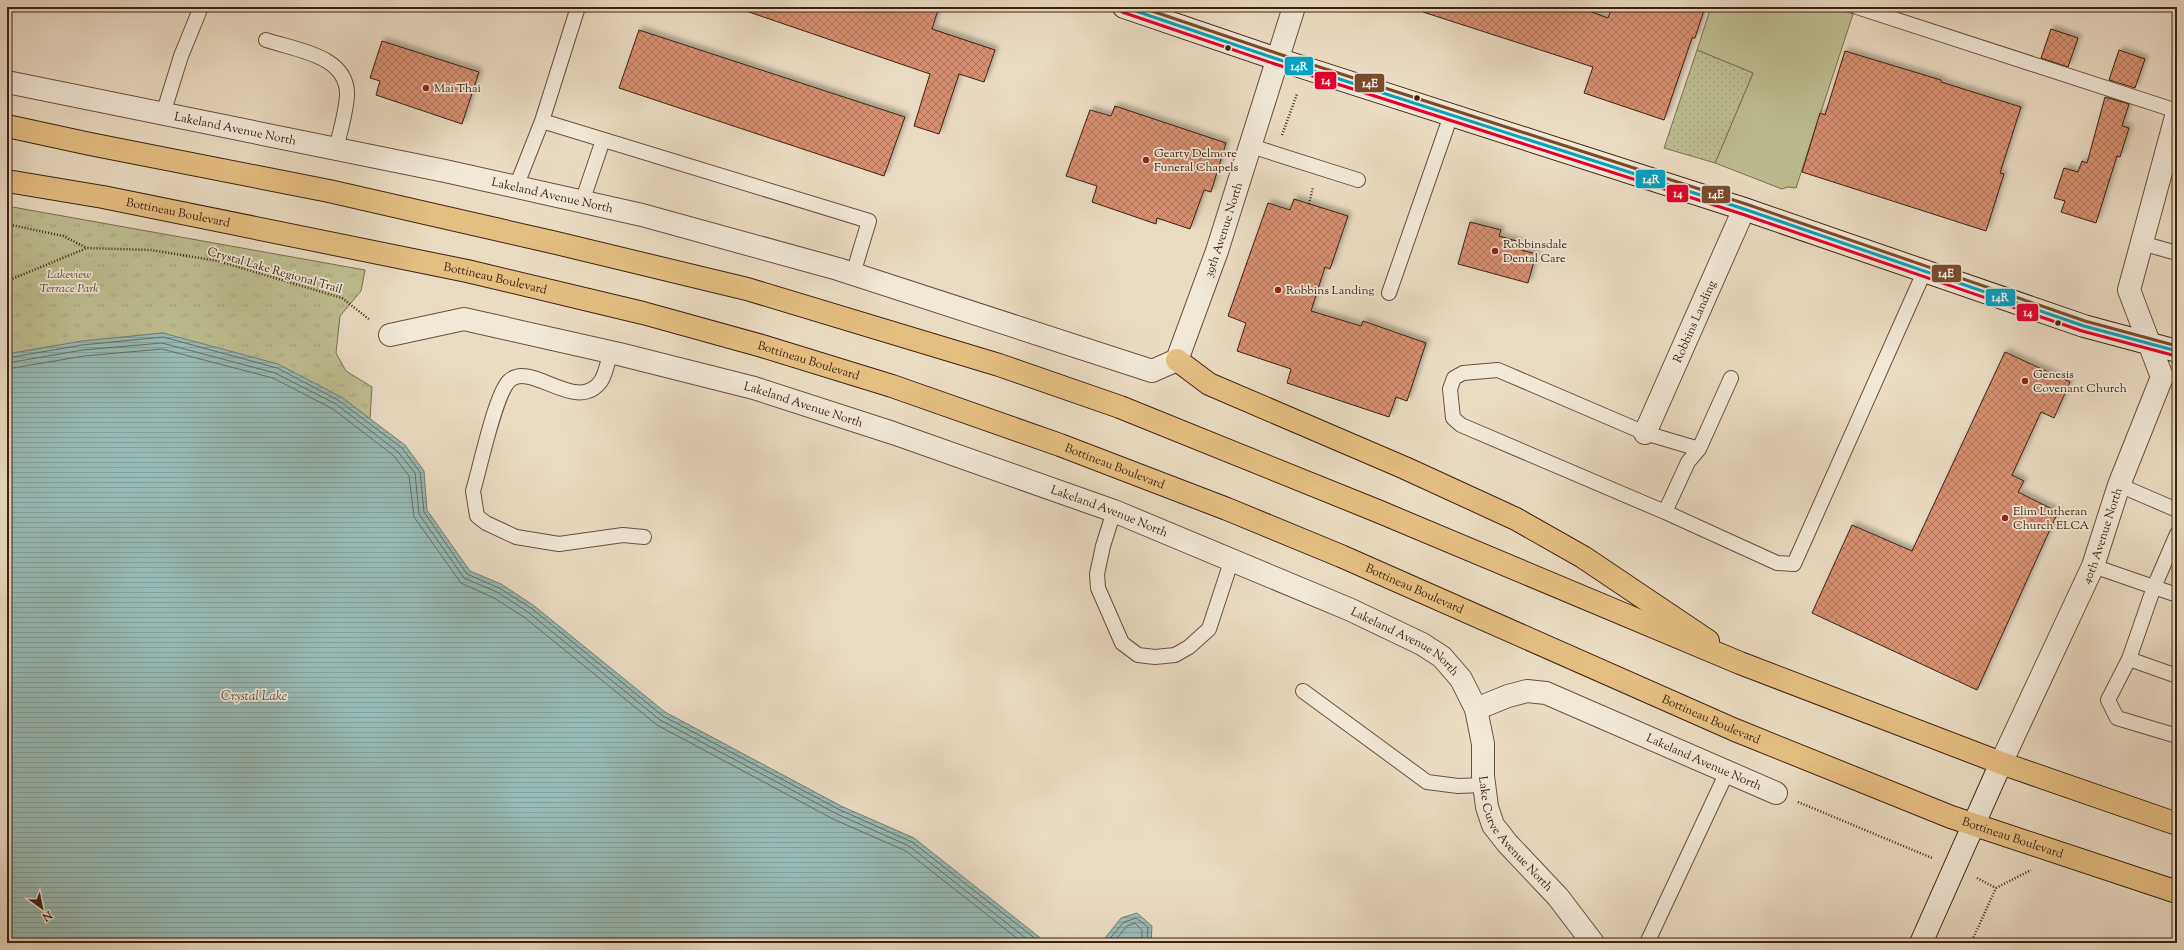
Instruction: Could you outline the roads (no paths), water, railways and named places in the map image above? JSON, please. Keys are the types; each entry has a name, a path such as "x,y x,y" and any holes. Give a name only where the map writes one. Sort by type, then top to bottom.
{"main road":[{"path":"7,126 90,144 329,191 552,242 747,289 940,346 1120,407 1380,512 1740,663 2001,763 2177,824"},
{"name":"Bottineau Boulevard","path":"7,181 111,199 467,271 643,313 762,346 892,386 1060,445 1341,556 1735,730 1974,826 2177,892"},
{"path":"1177,360 1209,384 1398,465 1516,519 1583,558 1740,663"}],"street":[{"path":"1124,7 1277,59 1451,114 1925,270 2084,326 2150,345 2177,351"},
{"name":"39th Avenue North","path":"1177,360 1217,251 1294,7"},
{"name":"Lakeland Avenue North","path":"7,82 336,149 642,214 853,274 1152,371 1177,360"},
{"name":"40th Avenue North","path":"1921,943 2001,763 2093,566 2119,485 2162,377 2129,290 2177,112"},
{"name":"Robbins Landing","path":"1645,433 1744,210"},
{"name":"Lakeland Avenue North","path":"390,335 464,319 611,352 754,388 894,433 1114,511 1351,610 1422,644 1442,657 1461,679 1476,709 1508,696 1527,691 1546,693 1776,793"},
{"name":"Lake Curve Avenue North","path":"1476,709 1483,744 1484,785 1487,807 1493,825 1507,843 1558,897 1594,943"}],"lane":[{"path":"162,114 181,56 201,7"},
{"path":"516,187 542,121 578,7"},
{"path":"1857,7 2177,112"},
{"path":"266,40 319,57 336,66 343,75 347,85 347,96 336,149"},
{"path":"1389,293 1451,114"},
{"path":"542,121 869,221 853,274"},
{"path":"582,202 603,140"},
{"path":"1250,146 1358,180"},
{"path":"2141,243 2177,253"},
{"path":"1699,449 1645,433 1498,370 1463,373 1454,378 1450,389 1453,418 1461,424 1665,512 1776,563 1794,564 1925,270"},
{"path":"611,352 602,380 595,387 585,392 571,392 523,376 513,378 508,382 499,396 473,491 476,516 486,523 516,537 559,544 623,535 644,537"},
{"path":"1665,512 1688,462 1699,449 1731,378"},
{"path":"2119,485 2177,510"},
{"path":"1114,511 1103,546 1098,574 1098,588 1122,643 1138,655 1155,658 1175,655 1189,647 1209,629 1232,559"},
{"path":"2177,534 2154,587 2129,659 2108,700 2117,718 2177,736"},
{"path":"2093,566 2177,595"},
{"path":"2129,659 2177,676"},
{"path":"1303,692 1427,782 1458,786 1484,785"},
{"path":"1647,943 1727,772"}],"water":[{"name":"Crystal Lake","path":"163,333 278,364 341,397 405,445 424,471 427,510 470,571 501,584 533,605 665,712 841,806 914,838 1043,940 1052,943 7,943 7,354 82,341"},
{"path":"1137,913 1152,926 1151,943 1101,943 1121,918"}],"place":[{"name":"Mai Thai","path":"426,88"},
{"name":"Gearty Delmore Funeral Chapels","path":"1146,160"},
{"name":"Robbinsdale Dental Care","path":"1495,251"},
{"name":"Robbins Landing","path":"1278,290"},
{"name":"Genesis Covenant Church","path":"2025,381"},
{"name":"Elim Lutheran Church ELCA","path":"2005,518"}],"park label":[{"name":"Lakeview Terrace Park","path":"69,281"}]}
